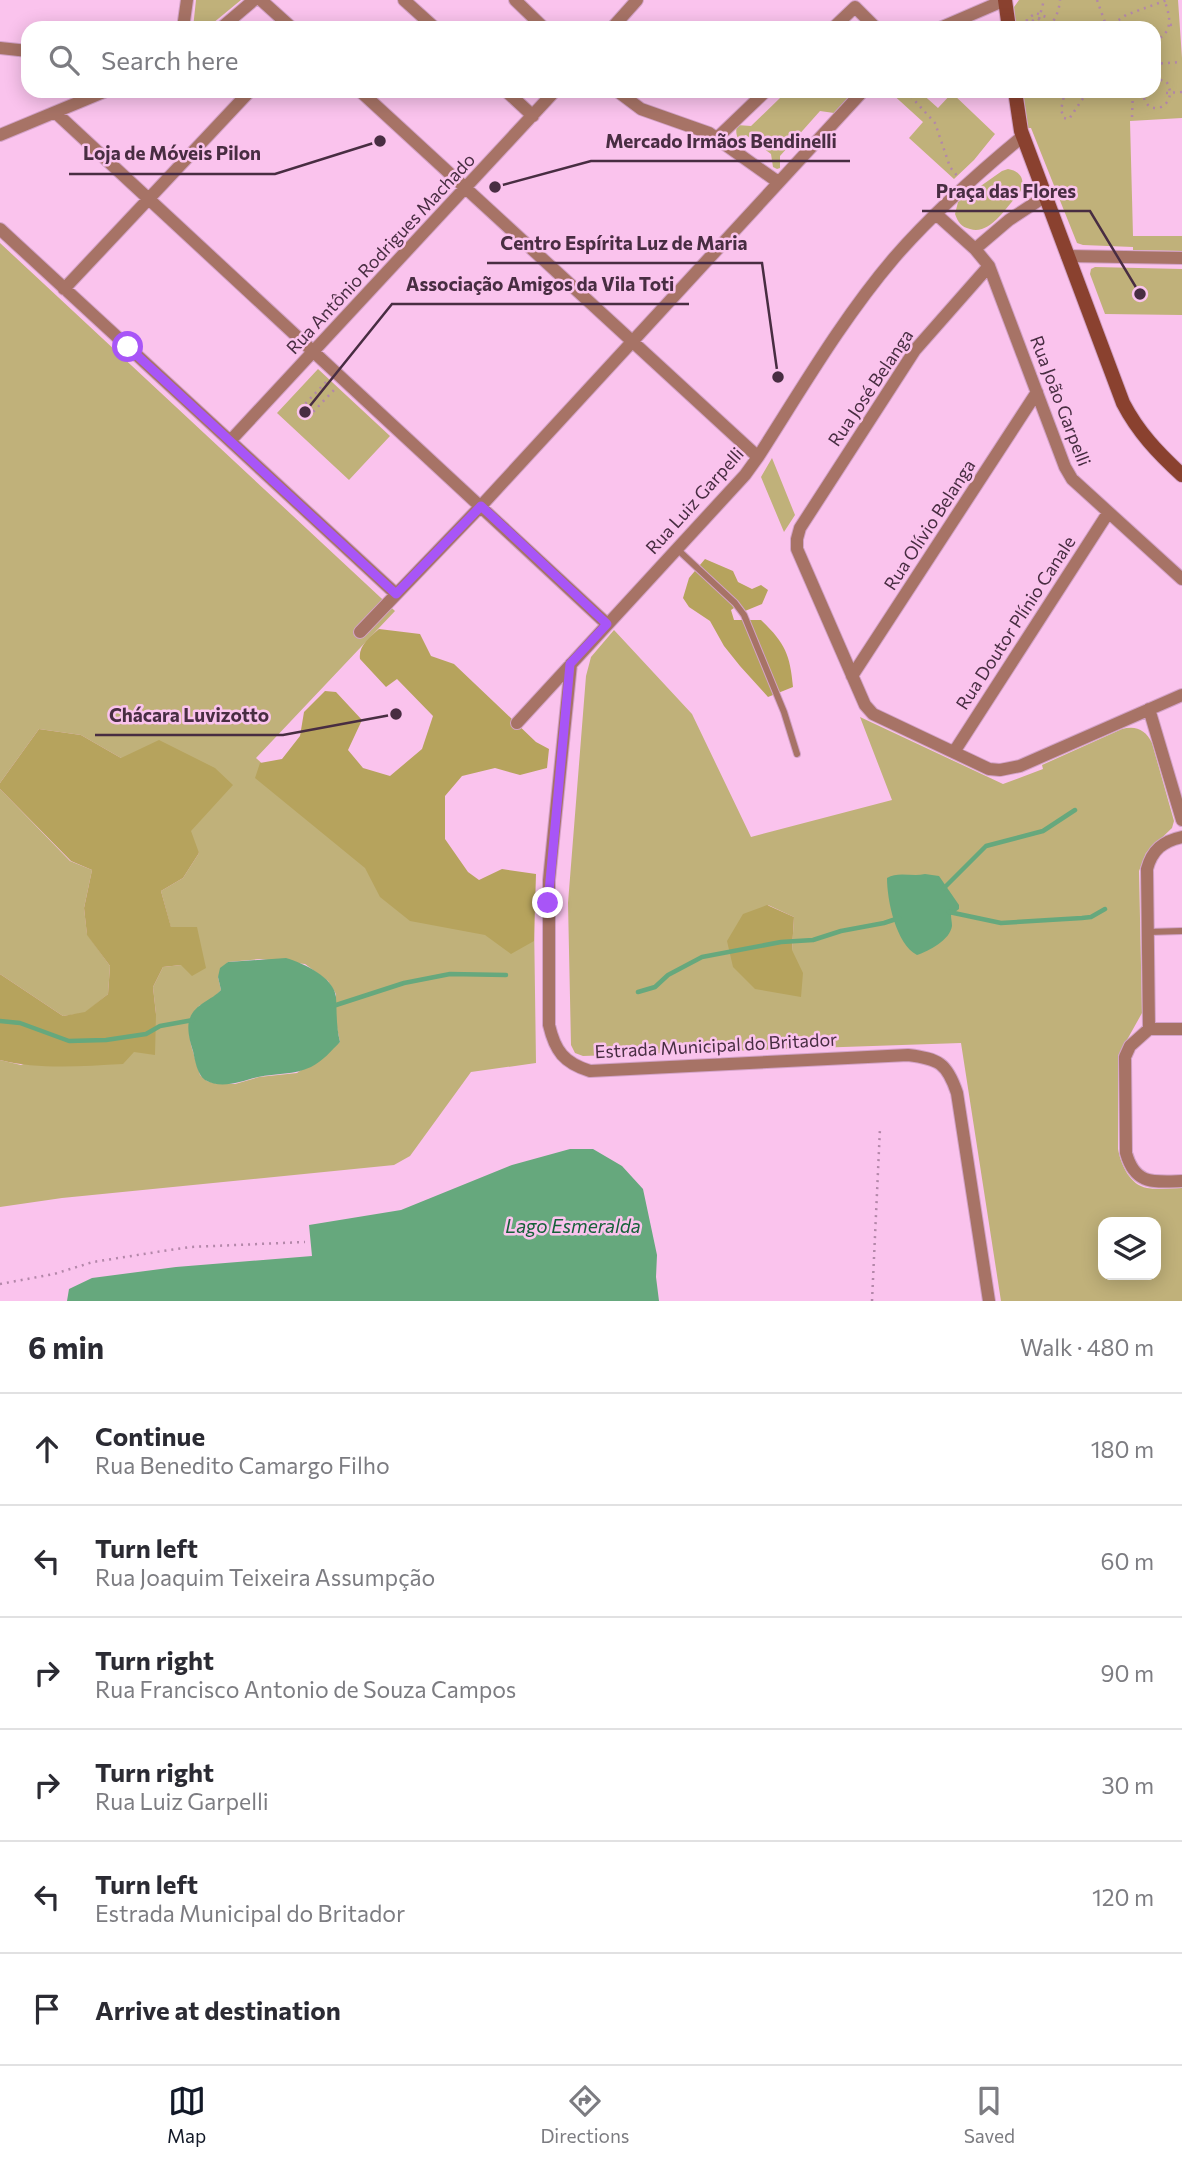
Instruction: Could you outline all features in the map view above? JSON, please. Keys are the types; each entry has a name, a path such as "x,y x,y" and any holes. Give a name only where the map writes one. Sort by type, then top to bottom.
{"street":[{"path":"184,21 187,0"},
{"path":"228,21 254,0"},
{"path":"261,0 284,21"},
{"path":"404,0 427,21"},
{"path":"516,0 537,21"},
{"path":"618,21 637,0"},
{"path":"956,21 1005,0 1012,21"},
{"path":"839,21 853,4 869,21"},
{"path":"0,48 21,50"},
{"path":"0,135 90,98"},
{"path":"64,289 243,98"},
{"path":"368,98 758,457"},
{"path":"514,98 533,116"},
{"name":"Rua Antônio Rodrigues Machado","path":"231,440 549,98"},
{"path":"627,98 641,108 709,133 778,182"},
{"path":"716,138 759,98"},
{"path":"359,632 481,506 856,98"},
{"path":"1016,98 1018,121 1044,197 1123,403 1151,446 1182,475"},
{"path":"55,113 149,199 310,357 481,506 607,624"},
{"name":"Rua Luiz Garpelli","path":"517,723 745,475 859,302 895,257 965,185 1023,136"},
{"path":"975,249 1009,220 1044,197"},
{"name":"Rua João Garpelli","path":"936,214 975,249 989,266 1065,467 1082,490 1182,579"},
{"path":"0,229 396,594"},
{"path":"1067,256 1182,258"},
{"name":"Rua José Belanga","path":"852,676 797,549 800,528 915,349 989,266"},
{"name":"Rua Olívio Belanga","path":"852,676 1037,392"},
{"name":"Rua Doutor Plínio Canale","path":"954,752 1108,513"},
{"name":"Estrada Municipal do Britador","path":"570,664 548,903 549,1025 553,1043 562,1056 576,1066 590,1071 908,1055 932,1059 944,1065 952,1077 957,1093 989,1301"},
{"path":"852,676 865,705 873,715 989,769 1000,771 1182,695"},
{"path":"1149,709 1182,820"},
{"path":"1149,1030 1147,869 1149,860 1164,842 1182,837"},
{"path":"1182,1029 1149,1030 1130,1046 1125,1057 1126,1153 1130,1166 1144,1179 1156,1182 1182,1181"}],"lane":[{"path":"677,549 735,603 744,615 784,712 797,754"},
{"path":"1148,932 1182,931"}],"path":[{"path":"1033,21 1039,19 1044,0"},
{"path":"1052,21 1060,0"},
{"path":"1097,0 1104,21"},
{"path":"1117,21 1126,15 1166,1 1170,25 1167,33 1161,37"},
{"path":"1027,21 1032,14 1040,13 1047,21"},
{"path":"1170,25 1177,24"},
{"path":"1161,63 1180,62"},
{"path":"1145,98 1149,106 1161,108 1169,102 1172,92 1166,82 1161,82"},
{"path":"1166,93 1182,92"},
{"path":"912,98 935,123 950,167 965,185"},
{"path":"1063,98 1060,110 1064,118 1069,119 1083,98"},
{"path":"1132,117 1133,98"},
{"path":"1160,102 1161,108"},
{"path":"310,357 326,382 304,404 313,412 334,390"},
{"path":"872,1301 880,1128"},
{"path":"0,1284 54,1274 93,1262 163,1251 305,1242"}],"shaded area":[{"path":"196,0 241,0 216,21 194,21"},
{"path":"1019,0 1178,0 1182,118 1130,121 1133,236 1182,236 1182,251 1133,250 1133,247 1077,243 1031,128 1028,128 1024,98 1161,98 1161,21 1015,21 1014,7"},
{"path":"780,98 848,98 834,113 820,111 780,156 780,168 777,169 773,167 771,154 746,135 742,136 744,145 738,138 737,125 751,126"},
{"path":"897,98 927,98 938,108 947,98 957,98 995,134 954,179 909,138 923,122"},
{"path":"1008,169 1021,177 1020,192 998,218 985,228 977,230 962,225 955,214 958,202"},
{"path":"0,243 395,611 256,758 436,922 534,920 536,1063 471,1072 410,1156 394,1165 62,1198 0,1207 0,1060 21,1065 156,1014 153,987 163,967 181,965 161,891 183,878 199,853 121,758 81,735 39,729 0,783","holes":["260,959 305,964 328,981 336,994 336,1023 340,1042 297,1073 259,1077 235,1084 218,1084 207,1081 200,1075 189,1031 199,1006 212,1000 221,990 218,977 228,962"]},
{"path":"1095,267 1182,269 1182,315 1105,314 1090,274"},
{"path":"318,369 390,436 349,480 277,413"},
{"path":"772,458 795,515 784,532 761,477"},
{"path":"705,559 733,571 738,582 752,589 761,585 768,590 762,604 745,611 737,606 731,610 734,620 761,620 776,636 788,657 793,687 768,697 724,646 710,621 689,607 683,598 689,578"},
{"path":"379,629 420,634 431,656 454,664 536,742 549,749 547,768 520,775 495,768 462,776 445,796 445,839 468,872 479,880 502,869 536,874 534,941 511,954 485,935 410,921 380,897 365,868 255,778 260,763 282,759 300,736 304,712 325,691 336,692 362,720 348,750 363,768 390,776 422,749 433,716 397,679 386,687 360,659 363,646"},
{"path":"614,630 692,714 751,837 892,800 860,717 1003,784 1043,769 1042,765 1122,729 1136,728 1147,735 1152,743 1174,821 1172,828 1146,853 1139,871 1142,1013 1118,1056 1118,1149 1127,1173 1136,1183 1156,1189 1182,1188 1182,1301 1001,1301 961,1043 583,1056 575,1053 571,1045 568,903 586,676 591,657","holes":["768,905 794,917 792,950"]},
{"path":"39,729 81,735 121,758 159,740 215,768 233,785 191,831 199,853 183,878 161,891 171,927 197,927 206,968 192,976 181,965 163,967 153,987 156,1014 155,1055 134,1052 123,1064 77,1066 30,1065 0,1060 0,974 63,1016 85,1012 108,994 110,966 87,935 84,908 92,870 71,861 0,789 0,783"},
{"path":"0,789 70,861 92,870 84,908 87,934 110,966 108,994 85,1013 63,1016 0,974"},
{"path":"767,905 794,917 792,950 803,973 801,997 755,989 733,967 727,941 743,914"}],"water":[{"path":"925,874 939,876 959,909 951,915 952,926 947,936 933,948 917,955 898,932 891,909 887,878"},
{"path":"286,958 309,967 330,983 336,997 340,1042 327,1056 305,1070 225,1084 205,1080 196,1063 189,1022 196,1009 221,990 218,977 220,968 228,962"},
{"name":"Lago Esmeralda","path":"570,1149 593,1149 622,1166 643,1189 657,1255 659,1301 67,1301 69,1289 92,1278 176,1267 312,1256 309,1225 401,1210 512,1165"}],"waterway":[{"path":"944,888 986,846 1043,831 1075,810"},
{"path":"949,912 1001,923 1091,917 1105,909"},
{"path":"638,992 655,987 668,975 702,957 781,942 813,940 899,918"},
{"path":"333,1006 404,983 450,974 506,975"},
{"path":"0,1021 20,1023 69,1041 106,1040 146,1034 160,1026 193,1020"}],"place":[{"name":"Loja de Móveis Pilon","path":"380,141"},
{"name":"Mercado Irmãos Bendinelli","path":"495,187"},
{"name":"Praça das Flores","path":"1140,294"},
{"name":"Centro Espírita Luz de Maria","path":"778,377"},
{"name":"Associação Amigos da Vila Toti","path":"305,412"},
{"name":"Chácara Luvizotto","path":"396,714"}],"route":[{"path":"128,347 396,594 481,506 607,624 570,664 548,903"}]}
